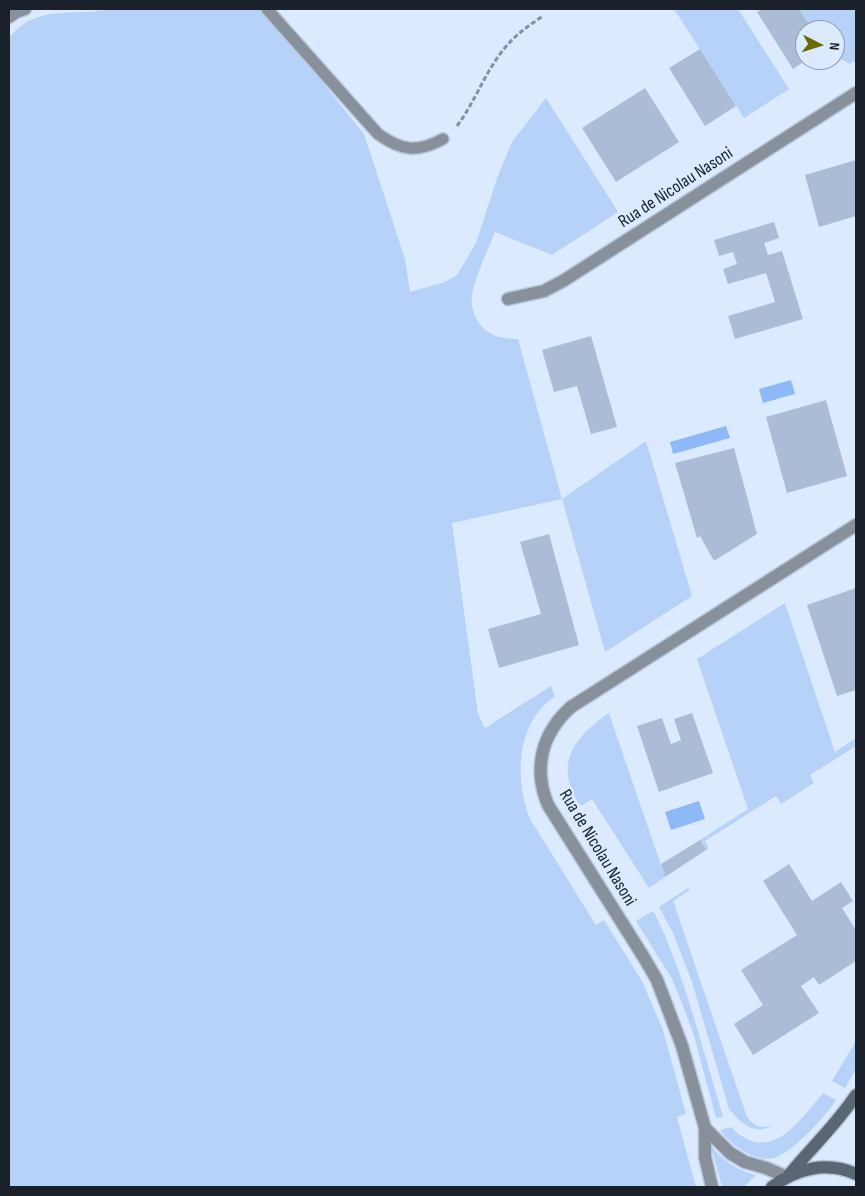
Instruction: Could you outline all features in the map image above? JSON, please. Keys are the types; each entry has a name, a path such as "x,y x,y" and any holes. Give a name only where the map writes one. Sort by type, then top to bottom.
{"main road":[{"path":"788,1176 837,1121 856,1095"},
{"path":"772,1187 788,1176 800,1171 821,1167 844,1169 856,1174"}],"street":[{"path":"9,18 16,12 25,9"},
{"name":"Rua de Nicolau Nasoni","path":"508,299 544,291 563,280 856,93"},
{"name":"Rua de Nicolau Nasoni","path":"712,1187 705,1157 705,1128 678,1033 656,980 548,805 540,780 543,749 555,724 571,707 856,525"},
{"name":"Rua de Nicolau Nasoni","path":"705,1128 730,1153 745,1162 788,1176"}],"lane":[{"path":"267,9 378,134 391,143 404,148 431,146 443,139"}],"path":[{"path":"443,139 457,126 470,108 483,82 503,50 519,32 543,16"}],"shaded area":[{"path":"112,9 259,9 307,63 364,134 405,259 410,292 445,282 457,275 476,243 497,178 512,142 546,98 618,212 552,255 495,232 473,289 473,309 480,325 490,333 503,338 518,339 562,499 452,523 478,714 485,728 551,686 555,696 542,707 532,721 522,752 522,786 525,803 530,819 596,925 604,920 642,981 663,1030 686,1114 677,1117 696,1187 9,1187 9,38 20,27 31,20 44,16 57,13"},
{"path":"674,9 738,9 789,89 744,118"},
{"path":"799,9 856,9 856,60 850,64 845,62 845,20 806,20"},
{"path":"791,380 795,394 763,403 759,389"},
{"path":"726,426 730,438 673,454 670,442"},
{"path":"646,441 692,596 605,652 562,499"},
{"path":"785,603 835,752 856,738 856,746 810,775 814,783 781,804 776,796 705,841 709,849 706,850 700,840 748,809 697,659"},
{"path":"609,713 665,877 649,888 592,799 581,806 568,778 568,765 577,743 596,722"},
{"path":"699,801 705,819 671,830 665,812"},
{"path":"688,888 690,890 673,901 746,1114 755,1125 764,1127 777,1122 770,1127 757,1129 751,1127 739,1120 729,1109 692,982 673,933 659,907"},
{"path":"653,911 684,986 723,1117 716,1118 694,1036 672,979 636,921"},
{"path":"856,1041 856,1069 845,1088 832,1081"},
{"path":"823,1093 836,1100 809,1132 777,1157 770,1159 753,1156 730,1142 720,1130 731,1127 745,1138 758,1142 771,1141 794,1127"},
{"path":"711,1146 731,1164 743,1171 756,1175 744,1187 722,1187"}],"building":[{"path":"762,9 799,9 806,20 795,20 795,68 793,69 757,12"},
{"path":"700,49 736,106 705,126 669,68"},
{"path":"645,88 679,142 616,182 582,128"},
{"path":"856,160 856,216 819,227 805,175"},
{"path":"774,222 779,238 764,243 768,255 782,251 803,319 735,339 728,316 775,302 766,273 728,284 723,269 737,264 733,252 719,256 714,240"},
{"path":"591,336 617,427 591,434 577,386 554,392 542,350"},
{"path":"826,400 847,476 787,493 766,417"},
{"path":"734,448 757,534 714,561 700,536 697,538 675,463"},
{"path":"549,534 579,645 499,668 488,629 541,614 520,542"},
{"path":"856,588 856,690 837,696 807,605"},
{"path":"692,713 713,773 659,792 637,726 662,718 671,744 681,740 674,719"},
{"path":"700,840 706,850 665,877 661,864"},
{"path":"789,864 812,901 841,882 853,901 842,908 856,930 856,961 819,985 814,977 801,986 819,1013 753,1055 734,1024 763,1005 741,970 797,935 763,881"}]}
